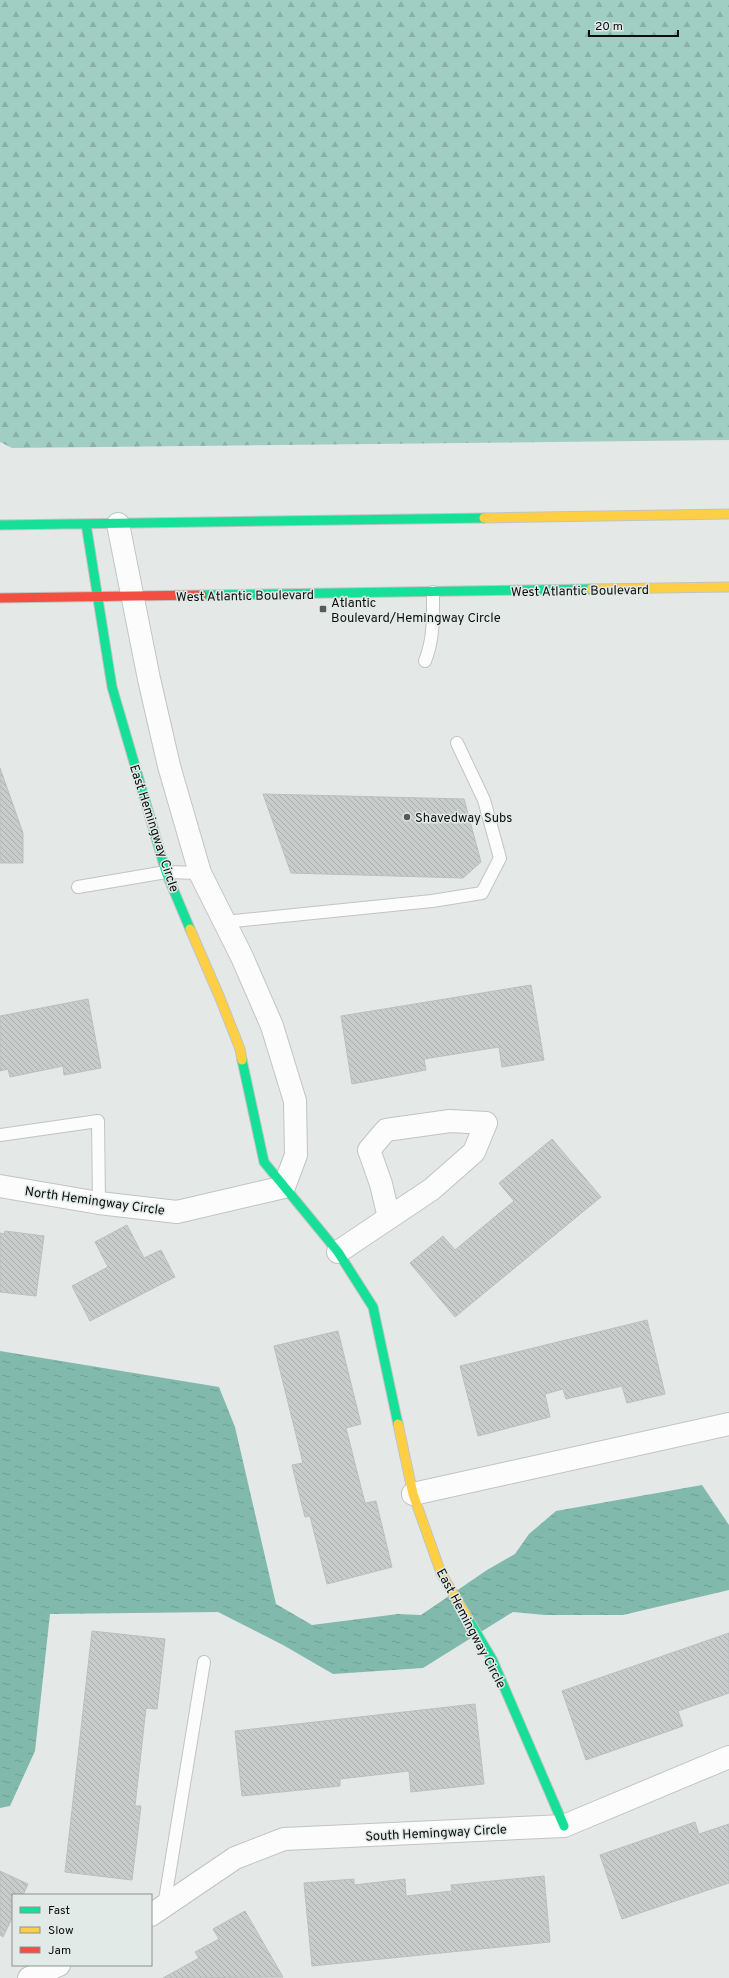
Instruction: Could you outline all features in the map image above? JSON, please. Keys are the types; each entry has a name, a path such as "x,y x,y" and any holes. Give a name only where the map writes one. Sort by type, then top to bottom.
{"main road":[{"path":"0,525 729,514"},
{"name":"East Hemingway Circle","path":"86,524 112,687 166,872 217,991 240,1050 264,1162 338,1252 373,1308 413,1494 441,1573 492,1659 564,1826"},
{"name":"West Atlantic Boulevard","path":"0,598 98,598 132,596 729,587"}],"street":[{"path":"118,524 149,680 170,766 200,873 272,1026 295,1101 296,1155 284,1187"},
{"path":"338,1252 389,1218 432,1189 474,1152 486,1123 450,1120 386,1130 369,1150 381,1184 389,1218"},
{"name":"North Hemingway Circle","path":"0,1186 99,1203 177,1212 284,1187"},
{"path":"413,1494 729,1424"},
{"name":"South Hemingway Circle","path":"158,1910 235,1858 284,1839 564,1826 729,1758"},
{"path":"28,1978 57,1966"}],"lane":[{"path":"425,662 431,647 433,592"},
{"path":"224,922 432,901 482,893 500,858 484,800 458,743"},
{"path":"78,887 166,872 200,873"},
{"path":"0,1135 98,1121 99,1203"},
{"path":"158,1910 204,1662"}],"green space":[{"path":"0,0 729,0 729,440 12,448 0,442"}],"water":[{"path":"0,1351 219,1387 235,1427 276,1604 312,1625 398,1614 421,1615 487,1570 515,1554 529,1534 556,1511 702,1485 729,1525 729,1590 623,1615 545,1615 513,1612 423,1668 333,1674 283,1645 218,1612 50,1614 35,1751 10,1806 0,1808"}],"building":[{"path":"0,768 23,833 23,863 0,863"},
{"path":"263,794 464,799 481,862 463,878 291,873"},
{"path":"531,985 544,1060 502,1067 499,1047 424,1059 426,1070 352,1084 341,1016"},
{"path":"88,999 101,1068 64,1075 63,1066 10,1077 8,1069 0,1071 0,1016"},
{"path":"552,1139 601,1197 455,1317 410,1263 443,1236 455,1250 514,1201 499,1183"},
{"path":"127,1225 144,1258 161,1250 175,1277 90,1321 72,1286 108,1267 95,1242"},
{"path":"5,1231 44,1236 36,1296 0,1292 0,1233 4,1234"},
{"path":"647,1320 665,1394 627,1403 622,1386 566,1399 563,1389 545,1394 550,1417 478,1436 460,1366"},
{"path":"338,1331 361,1424 346,1428 365,1503 376,1501 392,1567 327,1584 310,1516 305,1517 292,1465 303,1463 274,1346"},
{"path":"92,1631 165,1639 157,1709 146,1708 135,1806 141,1806 132,1880 65,1872"},
{"path":"729,1633 729,1693 678,1711 683,1726 586,1760 562,1691"},
{"path":"475,1704 484,1784 411,1792 409,1771 340,1779 340,1786 242,1796 235,1731"},
{"path":"695,1822 699,1834 729,1824 729,1883 622,1919 600,1855"},
{"path":"0,1871 28,1884 23,1894 12,1894 12,1918 3,1937 0,1935"},
{"path":"544,1876 550,1942 312,1966 304,1883 354,1879 354,1885 405,1879 406,1896 452,1891 451,1885"},
{"path":"245,1911 283,1977 163,1978 199,1958 195,1952 219,1939 213,1929"}],"traffic: fast":[{"path":"0,525 484,518"},
{"path":"86,524 112,687 166,872 190,929"},
{"path":"202,595 591,589"},
{"path":"242,1060 264,1162 338,1252 373,1307 398,1424"},
{"path":"467,1617 492,1659 564,1826"}],"traffic: slow":[{"path":"484,518 729,514"},
{"path":"591,589 729,587"},
{"path":"190,929 220,998 240,1049 242,1060"},
{"path":"398,1424 413,1494 441,1573 467,1617"}],"traffic: jam":[{"path":"0,598 202,595"}],"place":[{"name":"Atlantic Boulevard/Hemingway Circle","path":"323,609"},
{"name":"Shavedway Subs","path":"407,817"}]}
